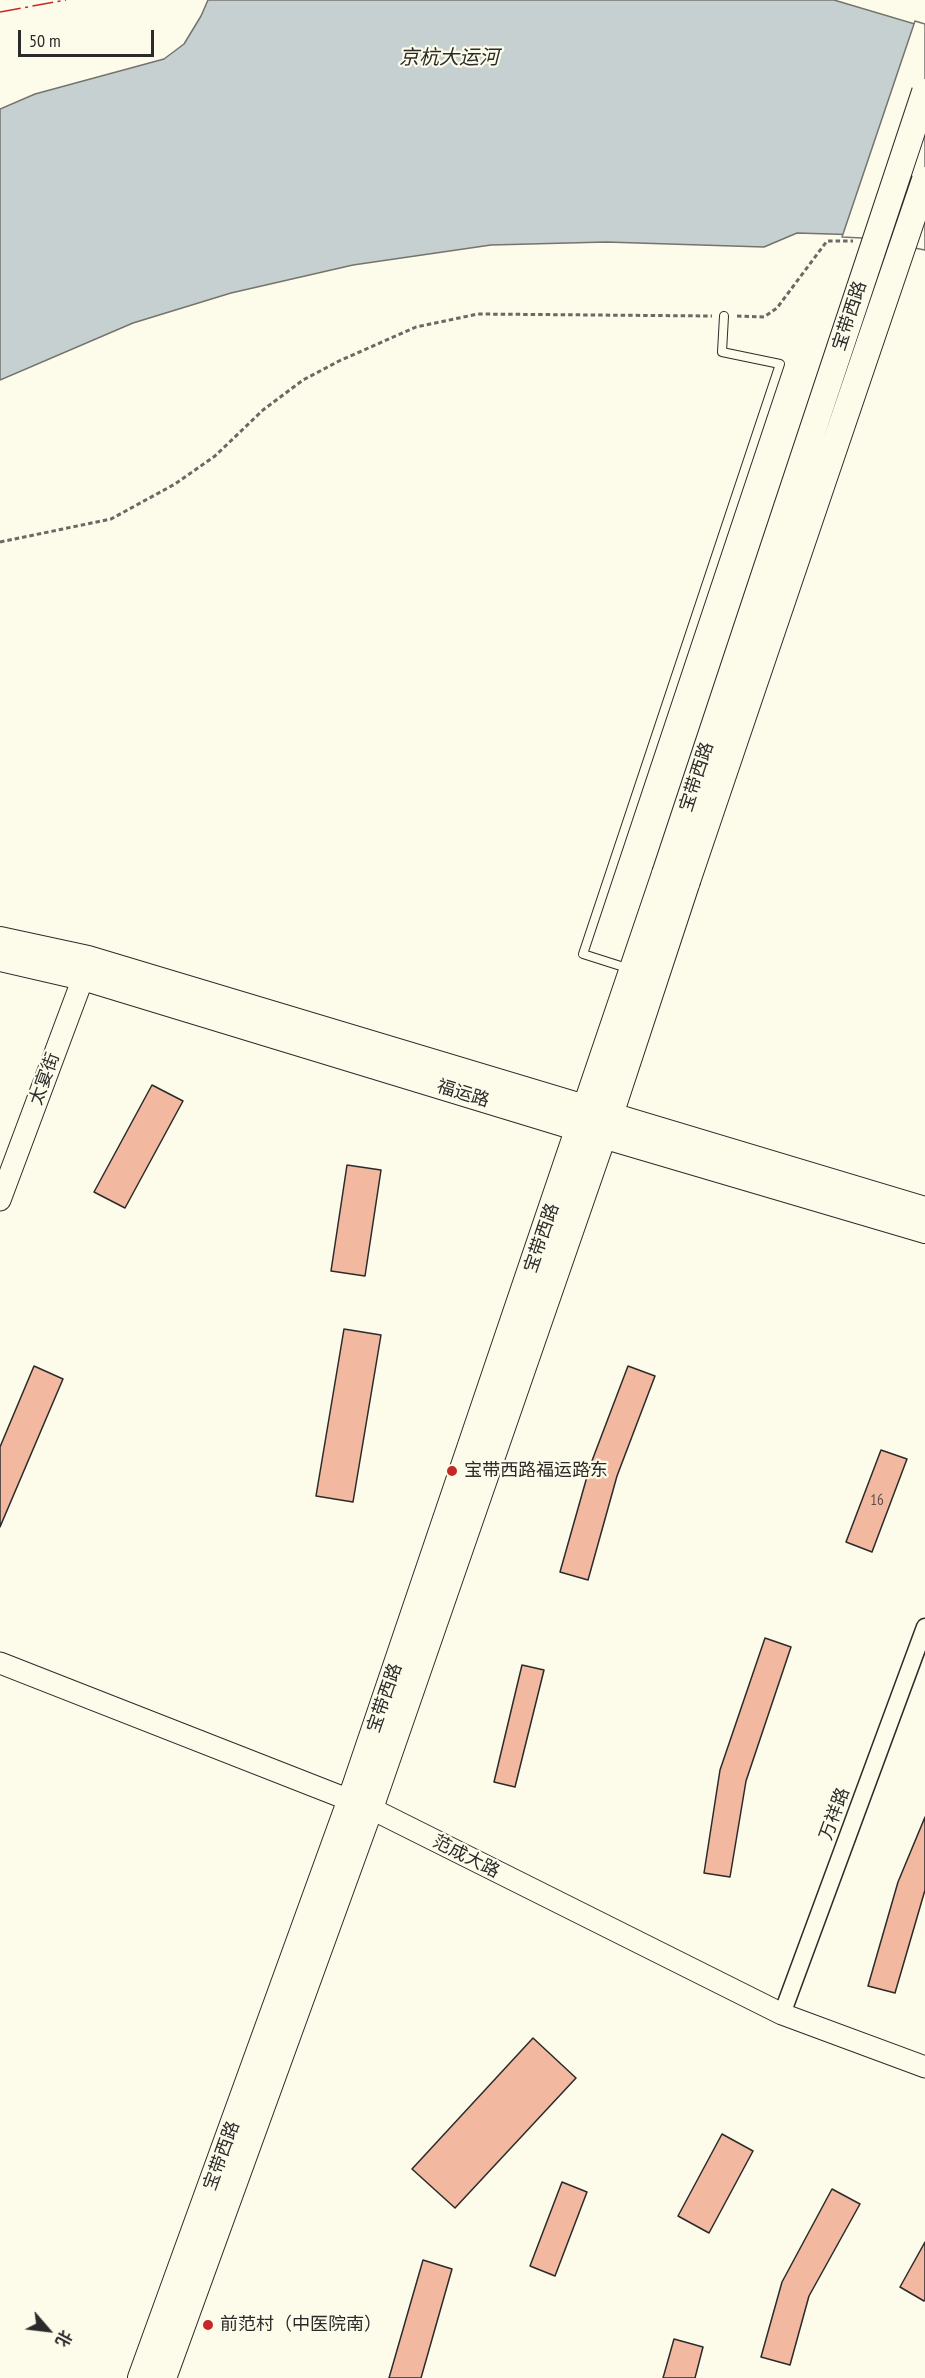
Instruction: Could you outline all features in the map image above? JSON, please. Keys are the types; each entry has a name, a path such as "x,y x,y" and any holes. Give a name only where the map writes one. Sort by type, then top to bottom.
{"main road":[{"name":"宝带西路","path":"163,2378 676,877 925,92"},
{"name":"宝带西路","path":"594,1122 633,970 676,877 925,180"},
{"name":"福运路","path":"0,939 85,968 594,1122 925,1231"},
{"name":"福运路","path":"0,959 85,968"},
{"name":"福运路","path":"594,1122 925,1209"},
{"name":"宝带西路","path":"141,2378 360,1805"}],"street":[{"name":"太宴街","path":"0,1200 85,968"},
{"name":"万祥路","path":"782,2014 925,1627"},
{"name":"范成大路","path":"0,1663 360,1805 782,2014 925,2067"}],"lane":[{"path":"633,970 583,954 780,364 722,352 724,316"}],"path":[{"path":"0,542 111,519 175,484 215,456 263,410 303,380 339,361 416,327 477,314 764,316 777,308 827,241 861,242"}],"water":[{"name":"京杭大运河","path":"208,0 834,0 925,27 862,235 797,233 764,247 606,242 491,245 353,265 231,293 133,323 0,380 0,109 35,94 164,59 184,44"}],"pier":[{"path":"915,21 925,24 925,250 862,238 842,237"}],"building":[{"path":"152,1085 183,1101 125,1208 94,1192"},
{"path":"347,1165 381,1170 365,1276 331,1271"},
{"path":"344,1329 381,1335 353,1502 316,1496"},
{"path":"34,1366 63,1379 0,1527 0,1447"},
{"path":"628,1366 655,1376 617,1476 588,1580 560,1572 590,1466"},
{"path":"881,1450 907,1459 872,1552 846,1542"},
{"path":"765,1638 791,1647 746,1781 730,1877 704,1873 720,1770"},
{"path":"522,1665 544,1670 515,1787 494,1782"},
{"path":"925,1817 925,1890 895,1993 868,1986 898,1882"},
{"path":"533,2038 576,2078 455,2208 412,2169"},
{"path":"722,2134 753,2151 709,2233 678,2216"},
{"path":"562,2182 587,2192 555,2276 530,2266"},
{"path":"832,2189 860,2204 809,2296 790,2365 761,2357 782,2282"},
{"path":"925,2242 925,2300 924,2301 900,2287"},
{"path":"423,2260 452,2269 421,2378 389,2378"},
{"path":"674,2339 703,2347 695,2378 663,2378"}],"power":[{"path":"0,12 66,0"}],"place":[{"name":"宝带西路福运路东","path":"452,1471"},
{"name":"前范村（中医院南）","path":"208,2325"}]}
